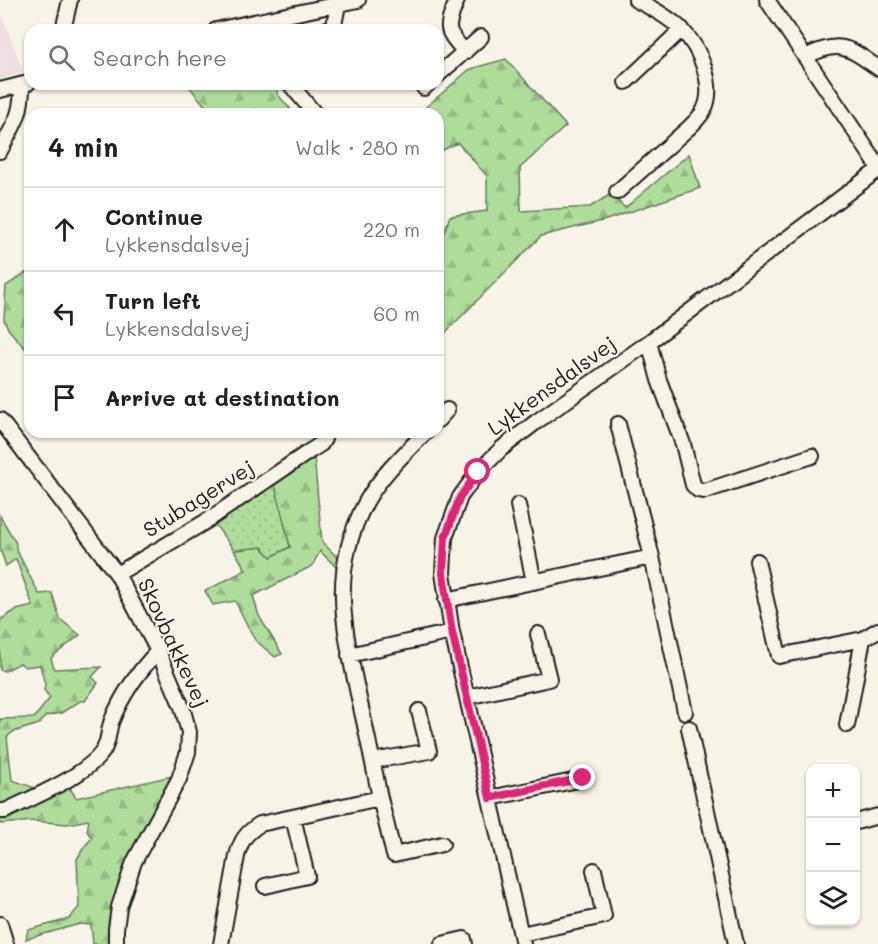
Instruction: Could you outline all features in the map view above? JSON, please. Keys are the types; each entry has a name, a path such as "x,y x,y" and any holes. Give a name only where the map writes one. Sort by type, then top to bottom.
{"street":[{"path":"64,24 70,0"},
{"path":"244,24 358,0"},
{"path":"457,0 447,24 449,32 465,52"},
{"path":"617,192 690,126 703,111 708,99 703,64 682,29 660,13 636,0"},
{"path":"767,0 878,168"},
{"path":"334,24 338,4"},
{"path":"626,82 682,29"},
{"path":"444,70 481,38"},
{"path":"805,57 819,50 838,46 859,55 878,68"},
{"path":"0,90 24,84"},
{"path":"0,151 18,117 25,90"},
{"path":"295,90 310,108"},
{"name":"Lykkensdalsvej","path":"594,870 604,916 522,939 446,600 443,573 445,538 460,497 478,472 501,449 649,342 878,168"},
{"name":"Lykkensdalsvej","path":"649,342 659,380 683,444 693,485 698,490 705,491 812,456"},
{"name":"Skovbakkevej","path":"0,420 117,574 158,651 182,707 189,732 188,752 179,779 134,862 119,907 116,944"},
{"path":"618,424 652,557 685,712"},
{"name":"Stubagervej","path":"117,574 205,522 321,444 324,438"},
{"path":"420,438 395,464 367,501 348,546 342,587 344,630 394,855 442,844"},
{"path":"518,505 534,582"},
{"path":"446,600 652,557"},
{"path":"757,561 779,656 862,639 878,630"},
{"path":"350,655 452,632"},
{"path":"467,697 549,679 538,634"},
{"path":"847,724 862,639"},
{"path":"0,811 6,811 41,794 99,757 106,748 111,723 124,694 158,651"},
{"path":"373,761 429,751 419,711"},
{"path":"689,728 736,944"},
{"path":"490,798 583,778"},
{"path":"221,944 240,842 248,832 260,824 380,798"},
{"path":"860,821 878,816"},
{"path":"265,886 307,876 293,817"},
{"path":"0,924 6,944"},
{"path":"442,944 464,939 465,944"}],"shaded area":[{"path":"0,8 23,72 0,79"}],"green space":[{"path":"506,59 566,126 520,168 521,211 590,207 611,194 625,208 689,154 700,188 606,220 541,236 444,334 444,233 450,216 487,211 487,176 458,143 444,149 444,108 425,108 470,69"},
{"path":"192,90 277,90 278,95 290,108 207,108"},
{"path":"24,274 24,347 9,330 4,320 6,286"},
{"path":"314,456 322,542 338,558 336,567 320,551 312,566 253,596 259,616 282,654 275,657 255,640 235,601 213,605 205,591 246,570 234,550 290,547 274,484"},
{"path":"274,481 290,547 271,557 262,547 234,550 213,522"},
{"path":"0,516 16,543 16,549 39,594 52,593 60,619 80,635 51,658 54,669 101,667 92,677 98,683 85,701 80,701 61,713 46,716 39,724 13,732 7,737 12,780 38,789 0,807 0,719 34,718 50,698 44,690 45,684 40,665 25,667 20,663 5,671 0,670 0,620 16,610 33,606 16,559 6,566 0,549"},
{"path":"172,776 122,876 114,912 111,944 93,944 91,925 80,924 26,939 28,930 69,919 79,907 77,859 92,838 87,831 89,820 67,824 33,821 0,824 0,813 67,783 76,798"}],"route":[{"path":"478,472 460,497 445,538 443,573 452,632 490,798 583,778"}]}
